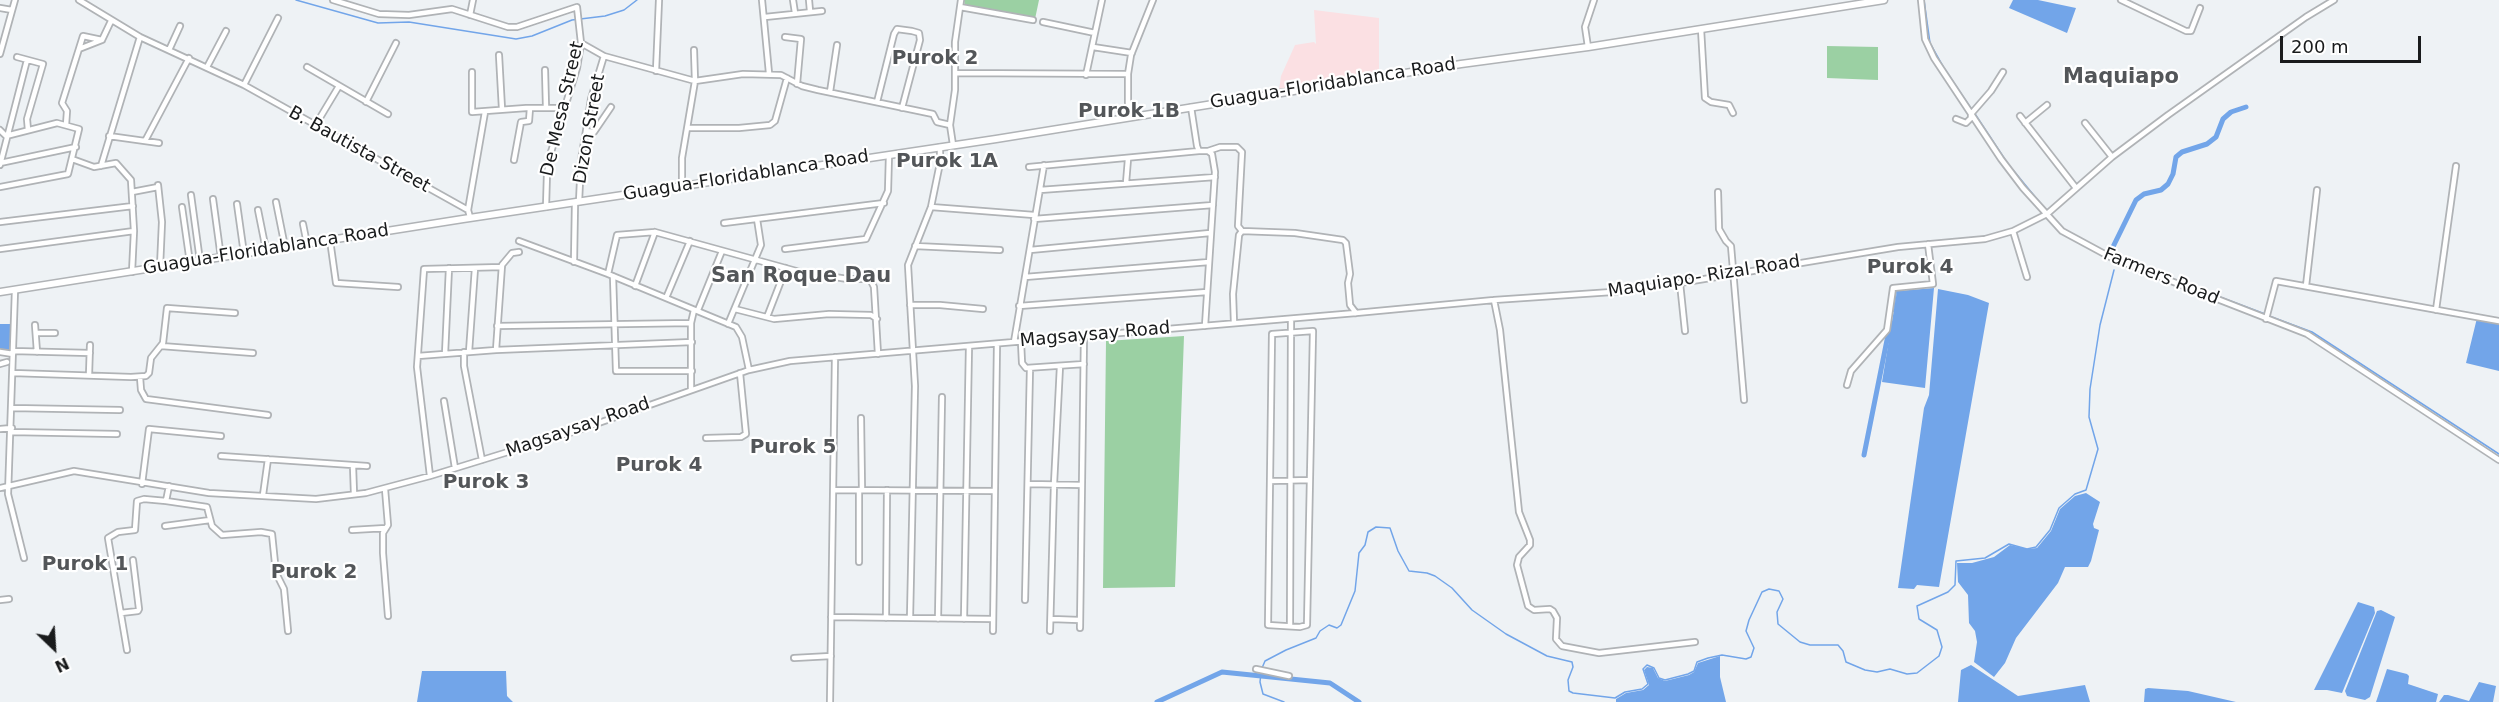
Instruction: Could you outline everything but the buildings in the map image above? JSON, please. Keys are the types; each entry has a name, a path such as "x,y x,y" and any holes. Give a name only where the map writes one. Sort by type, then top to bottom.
{"main road":[{"name":"Guagua-Floridablanca Road","path":"0,292 307,244 469,214 546,207 1884,0"}],"street":[{"path":"0,54 15,0"},
{"name":"B. Bautista Street","path":"79,0 140,37 244,85 469,214"},
{"path":"333,0 348,2 379,14 409,15 452,9 470,15 473,0"},
{"path":"656,71 658,0"},
{"path":"762,0 770,73"},
{"path":"793,0 795,13"},
{"path":"809,0 810,11"},
{"path":"953,145 950,125 955,73 955,42 961,0"},
{"path":"1086,75 1102,0"},
{"path":"1128,117 1128,74 1132,53 1153,0"},
{"path":"1588,47 1585,27 1594,0"},
{"name":"Farmers Road","path":"1921,0 1927,44 2007,167 2062,231 2112,258 2313,338 2499,460"},
{"path":"2121,0 2186,31 2191,31 2200,8"},
{"name":"Maquiapo- Rizal Road","path":"1356,314 1494,300 1612,292 1889,248 1985,239 2013,231 2047,213 2112,157 2201,91 2334,0"},
{"name":"De Mesa Street","path":"470,15 508,27 517,27 575,6 579,14 581,43 577,68 562,108 546,173 546,207"},
{"path":"960,7 1033,20"},
{"path":"0,8 12,10"},
{"path":"765,16 822,11"},
{"path":"244,85 279,18"},
{"path":"78,49 102,40 111,21"},
{"path":"1043,22 1095,33"},
{"path":"0,24 8,25"},
{"path":"169,50 180,26"},
{"path":"877,102 894,34 897,29 912,31 919,33 920,40 902,108"},
{"path":"1701,29 1705,98 1711,102 1729,105 1732,113"},
{"path":"207,67 226,31"},
{"path":"66,126 67,111 62,103 83,36 102,40"},
{"path":"101,166 140,37"},
{"path":"785,37 801,39 797,84"},
{"path":"366,102 396,43"},
{"path":"581,43 604,56 695,81 743,74 770,73 797,84 933,114 937,122 950,125"},
{"path":"830,92 837,45"},
{"path":"1093,47 1132,53"},
{"path":"682,186 682,158 695,81 694,50"},
{"path":"499,56 502,109"},
{"name":"Dizon Street","path":"574,261 581,160 591,99 604,56"},
{"path":"17,57 42,64 27,119 28,130"},
{"path":"145,141 189,58"},
{"path":"27,60 0,164 76,147"},
{"path":"307,67 388,114"},
{"path":"545,70 546,107"},
{"path":"472,72 472,112 562,108"},
{"path":"1956,119 1966,123 1971,118 2003,72"},
{"path":"955,73 1128,74"},
{"path":"688,128 739,128 770,125 775,121 787,78"},
{"path":"315,126 339,86"},
{"path":"2025,123 2047,105"},
{"path":"586,131 594,132 611,106"},
{"path":"1191,107 1199,151"},
{"path":"514,160 521,122 529,121 530,108"},
{"path":"469,214 485,112"},
{"path":"2020,116 2076,188"},
{"path":"0,187 68,174 76,147 78,129 57,123 6,136"},
{"path":"2085,123 2112,157"},
{"path":"0,130 6,136"},
{"path":"109,136 159,143"},
{"path":"910,618 914,351 908,265 931,207 940,163 940,147"},
{"path":"1029,167 1237,147 1242,152 1238,226 1242,231 1295,233 1343,240 1346,243 1350,274 1348,283 1350,305 1356,314"},
{"path":"1205,326 1215,177 1214,158 1208,151"},
{"path":"785,249 866,239 884,203 890,179 889,155"},
{"path":"72,159 94,167 116,163 130,180 134,206 132,272"},
{"path":"1126,183 1128,159"},
{"path":"1014,342 1044,165"},
{"path":"2436,310 2456,166"},
{"path":"1040,190 1215,177"},
{"path":"132,192 158,186 162,222 160,267"},
{"path":"2306,286 2318,190"},
{"path":"1718,192 1719,229 1731,246 1744,400"},
{"path":"191,195 200,261"},
{"path":"213,199 221,258"},
{"path":"276,202 285,247"},
{"path":"724,223 884,203"},
{"path":"237,204 244,254"},
{"path":"931,207 1034,217 1213,205"},
{"path":"0,222 134,206"},
{"path":"182,207 190,263"},
{"path":"258,210 266,250"},
{"path":"728,324 761,245 757,219"},
{"path":"303,224 307,244"},
{"path":"0,249 134,231"},
{"path":"1234,323 1233,294 1239,235 1242,231"},
{"path":"2013,231 2027,277"},
{"path":"635,286 655,232"},
{"path":"692,371 618,372 615,368 615,325 610,275 617,235 655,232 786,268 838,278 870,279 874,287 878,354"},
{"path":"1030,250 1210,233"},
{"path":"330,240 336,283 398,287"},
{"path":"519,241 610,275 736,327 742,337 749,370"},
{"path":"666,298 690,241"},
{"path":"1847,385 1851,371 1887,330 1893,288 1933,285 1928,244"},
{"path":"915,246 1000,250"},
{"path":"692,389 691,323 722,251"},
{"path":"496,350 502,267 512,253 519,252"},
{"path":"1025,277 1209,262"},
{"path":"430,476 417,368 424,269 502,267"},
{"path":"445,354 449,268"},
{"path":"475,268 464,366 482,460"},
{"path":"767,317 786,268"},
{"path":"2266,319 2277,281 2499,321"},
{"path":"1680,283 1685,332"},
{"path":"15,290 13,352 10,362 13,373 8,494 24,558"},
{"path":"1019,306 1207,291"},
{"path":"1494,300 1500,330 1519,512 1530,540 1530,545 1519,557 1517,565 1528,606 1534,610 1550,609 1553,611 1557,618 1556,639 1562,646 1599,653 1695,642"},
{"path":"910,305 983,309"},
{"path":"13,373 140,377 149,373 151,358 161,346 167,308 235,313"},
{"path":"735,309 767,317 797,318 829,314 871,315 877,319"},
{"name":"Magsaysay Road","path":"0,488 74,471 142,484 209,493 316,500 385,489 430,476 576,430 749,370 790,361 1356,314"},
{"path":"1290,627 1291,319"},
{"path":"497,326 691,323"},
{"path":"35,325 37,352"},
{"path":"1313,331 1307,625 1290,627 1268,625 1272,334 1291,332 1313,331"},
{"path":"36,333 55,333"},
{"path":"1080,628 1084,336"},
{"path":"418,356 496,350 692,342"},
{"path":"1021,342 1023,366 1030,368 1084,364"},
{"path":"993,631 997,344"},
{"path":"89,375 90,345"},
{"path":"161,346 253,353"},
{"path":"964,619 969,346"},
{"path":"0,352 90,353"},
{"path":"830,702 835,357"},
{"path":"0,364 10,362"},
{"path":"1050,631 1060,366"},
{"path":"1025,600 1030,368"},
{"path":"706,438 741,437 746,434 740,373"},
{"path":"140,377 141,390 146,399 268,415"},
{"path":"938,618 942,397"},
{"path":"444,401 455,468"},
{"path":"12,408 120,410"},
{"path":"859,562 861,418"},
{"path":"0,429 117,434"},
{"path":"142,484 149,429 221,436"},
{"path":"221,456 367,466"},
{"path":"263,495 268,459"},
{"path":"353,466 354,494"},
{"path":"1270,481 1310,480"},
{"path":"1028,484 1082,485"},
{"path":"166,501 169,486"},
{"path":"385,489 388,525 383,533 382,553 388,616"},
{"path":"833,490 995,491"},
{"path":"886,618 887,490"},
{"path":"127,650 108,538 118,532 135,530 137,501 144,499 207,507 212,526 222,535 261,532 272,534 276,573 284,589 288,631"},
{"path":"165,526 210,520"},
{"path":"351,530 386,528"},
{"path":"121,614 139,609 133,560"},
{"path":"0,600 9,599"},
{"path":"831,617 993,619"},
{"path":"1052,619 1079,620"},
{"path":"794,658 831,656"},
{"path":"1256,669 1288,676"}],"shaded area":[{"path":"1314,10 1379,18 1379,73 1279,90 1281,76 1295,45 1314,42 1316,44"}],"green space":[{"path":"964,0 1039,0 1035,19 965,7"},
{"path":"1827,46 1878,47 1878,80 1827,78"},
{"path":"1184,336 1175,587 1103,588 1106,341"}],"water":[{"path":"2013,0 2038,0 2076,8 2067,33 2009,8"},
{"path":"1934,288 1925,388 1882,382 1897,291"},
{"path":"1938,289 1968,295 1989,303 1939,587 1917,585 1914,589 1898,588 1924,408 1929,395"},
{"path":"2477,318 2499,323 2499,371 2466,363"},
{"path":"0,324 10,324 10,350 0,350"},
{"path":"2086,493 2100,502 2093,524 2094,528 2099,530 2088,567 2065,567 2058,583 2016,638 2005,663 1994,677 1974,662 1977,642 1975,631 1969,623 1968,595 1958,582 1957,563 1972,563 1994,557 2010,545 2028,549 2037,548 2051,531 2060,509 2075,496"},
{"path":"2358,602 2374,607 2375,613 2342,693 2314,690"},
{"path":"2381,610 2395,617 2370,697 2365,700 2347,696 2345,691 2377,611"},
{"path":"1720,656 1720,677 1726,702 1616,702 1616,699 1626,693 1643,690 1649,685 1644,670 1647,667 1653,668 1658,678 1665,681 1689,675 1694,672 1698,663"},
{"path":"1971,665 2018,696 2085,685 2090,702 1958,702 1961,670"},
{"path":"2387,669 2407,674 2408,684 2438,694 2436,702 2376,702"},
{"path":"422,671 506,671 507,696 513,702 417,702"},
{"path":"2479,682 2496,686 2493,702 2439,702 2444,695 2469,701"},
{"path":"2145,689 2188,691 2236,702 2144,702"}],"waterway":[{"path":"296,0 378,23 409,22 516,39 532,36 572,20 605,16 624,10 637,0"},
{"path":"1924,0 1930,43 1972,110"},
{"path":"2109,255 2136,200 2144,194 2161,190 2168,184 2173,174 2176,157 2182,152 2207,144 2216,137 2223,119 2231,112 2246,107"},
{"path":"1975,114 2008,164 2041,204"},
{"path":"2058,223 2065,231"},
{"path":"1262,668 1265,661 1316,638 1320,631 1329,625 1337,628 1341,625 1355,591 1359,553 1365,545 1368,532 1376,527 1390,528 1398,551 1409,571 1435,576 1452,588 1472,610 1506,634 1547,656 1572,662 1573,667 1568,680 1569,691 1573,693 1615,698 1625,692 1642,689 1648,684 1643,669 1647,665 1654,668 1659,678 1665,680 1694,671 1697,662 1708,658 1722,655 1746,659 1751,657 1754,648 1746,631 1762,592 1769,589 1779,591 1783,599 1777,612 1778,624 1800,642 1810,645 1838,645 1843,651 1846,662 1865,670 1877,672 1890,669 1907,674 1917,673 1939,656 1942,647 1937,630 1919,619 1917,606 1948,592 1955,585 1956,561 1985,558 2009,544 2027,549 2036,547 2050,530 2059,508 2075,494 2086,490 2098,449 2089,417 2090,389 2100,325 2114,270"},
{"path":"2151,271 2265,314"},
{"path":"1892,310 1895,288 1900,288"},
{"path":"2269,316 2312,332 2499,454"},
{"path":"1864,455 1890,325"},
{"path":"1157,702 1222,672 1330,683 1359,702"},
{"path":"1261,673 1260,682 1263,694 1284,702"}],"district":[{"name":"Purok 2","path":"935,59"},
{"name":"Maquiapo","path":"2121,78"},
{"name":"Purok 1B","path":"1129,112"},
{"name":"Purok 1A","path":"947,162"},
{"name":"Purok 4","path":"1910,268"},
{"name":"San Roque Dau","path":"801,277"},
{"name":"Purok 5","path":"793,448"},
{"name":"Purok 4","path":"659,466"},
{"name":"Purok 3","path":"486,483"},
{"name":"Purok 1","path":"85,565"},
{"name":"Purok 2","path":"314,573"}]}
